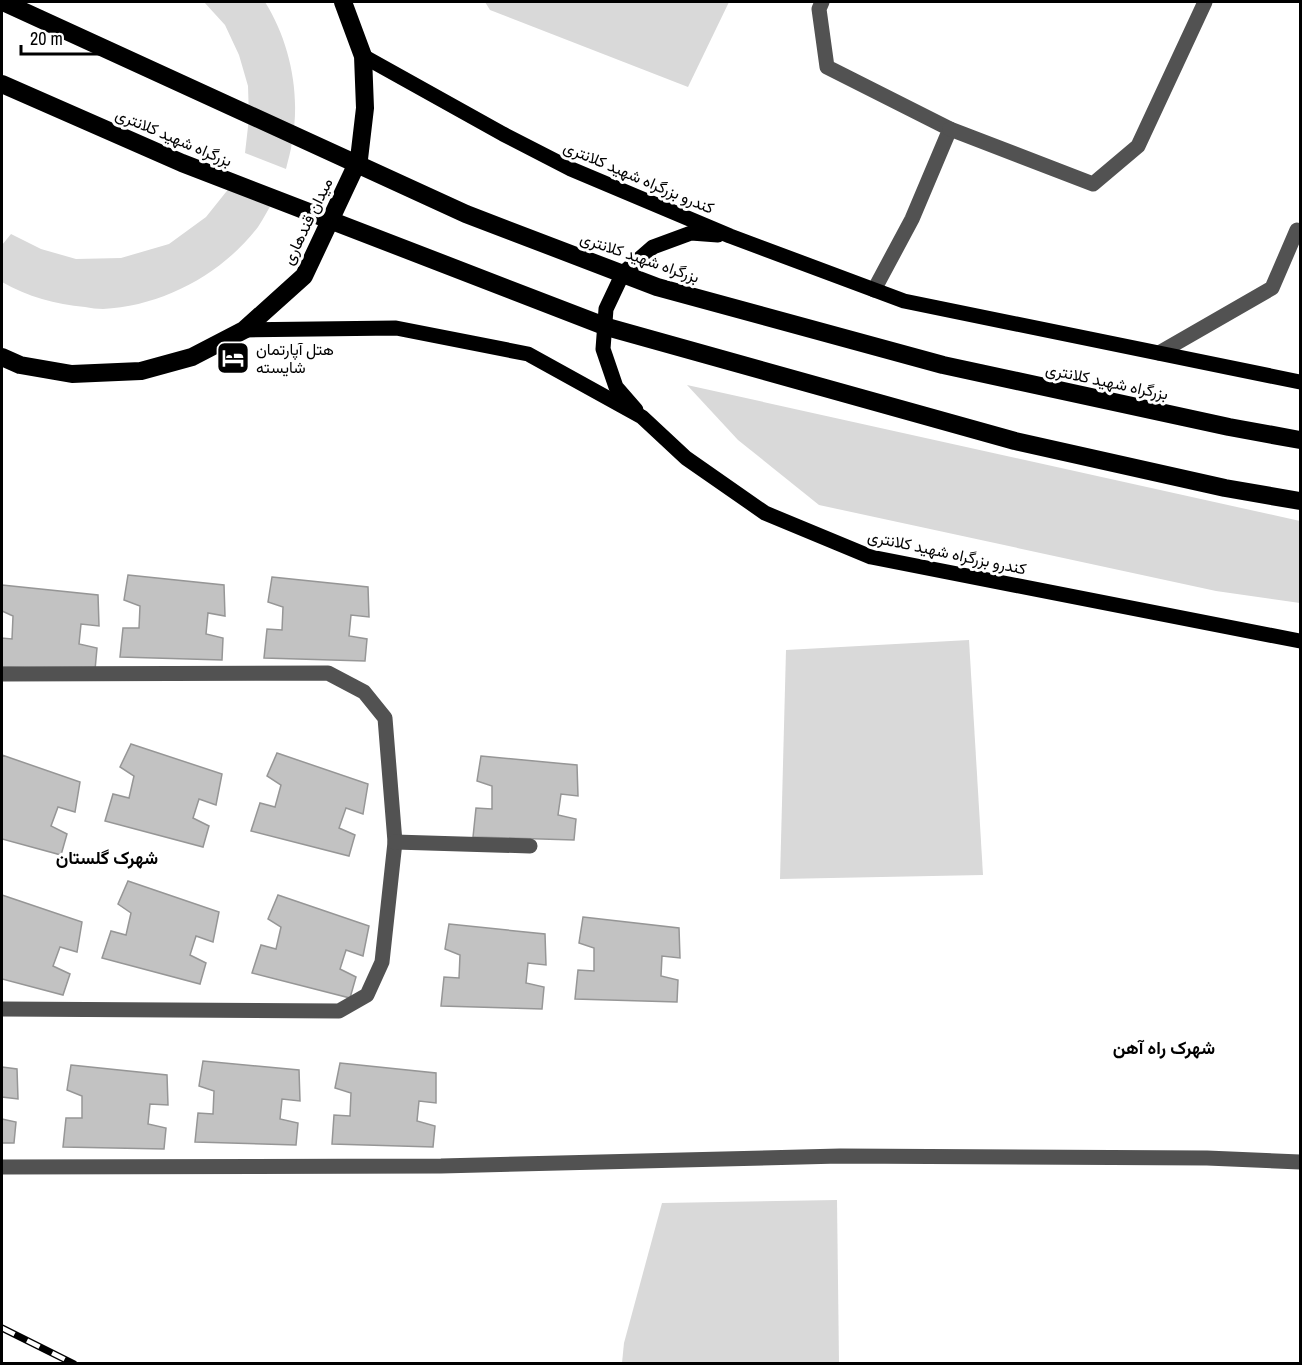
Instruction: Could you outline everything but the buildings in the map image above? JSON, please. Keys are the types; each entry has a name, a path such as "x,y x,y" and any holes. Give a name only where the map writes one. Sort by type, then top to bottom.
{"highway":[{"name":"بزرگراه شهید کلانتری","path":"3,2 466,214 657,287 943,365 1229,427 1300,440"},
{"name":"میدان قندهاری","path":"2,357 20,365 72,374 141,371 192,357 244,330 304,276 359,159 365,108 363,56 343,2"},
{"name":"بزرگراه شهید کلانتری","path":"2,84 182,163 607,327 1015,441 1225,488 1300,501"},
{"path":"2,370 20,365"}],"main road":[{"name":"کندرو بزرگراه شهید کلانتری","path":"363,56 571,169 730,236 904,302 1300,382"},
{"path":"642,417 616,387 603,349 606,309 623,273 653,247 672,240 691,234 730,236"},
{"name":"کندرو بزرگراه شهید کلانتری","path":"244,330 396,328 528,354 642,417 686,458 765,513 871,557 1300,641"}],"street":[{"path":"822,2 819,9 827,67 950,129 1093,184 1138,146 1205,2"},
{"path":"874,290 912,219 950,129"},
{"path":"1159,353 1272,288 1297,230 1300,231"},
{"path":"2,674 328,673 364,692 385,718 395,842 382,962 367,995 339,1011 2,1009"},
{"path":"395,842 530,846"},
{"path":"2,1167 441,1166 840,1156 1207,1158 1300,1162"}],"shaded area":[{"path":"204,2 265,2 274,18 287,51 294,87 294,124 286,169 245,153 249,118 248,86 239,55 225,25"},
{"path":"485,2 729,2 688,87 490,10"},
{"path":"234,182 274,199 264,217 258,227 227,259 209,273 169,294 125,307 98,309 42,299 2,282 2,245 11,234 41,249 76,259 121,258 169,244 206,217"},
{"path":"687,385 1300,521 1300,603 1216,591 819,505 738,440"},
{"path":"969,640 983,875 780,879 786,650"},
{"path":"837,1200 839,1363 622,1363 624,1343 662,1203"}],"railway":[{"path":"2,1328 74,1364"}],"place":[{"name":"هتل آپارتمان شایسته","path":"233,358"}],"district":[{"name":"شهرک گلستان","path":"107,857"},
{"name":"شهرک راه آهن","path":"1164,1047"}]}
